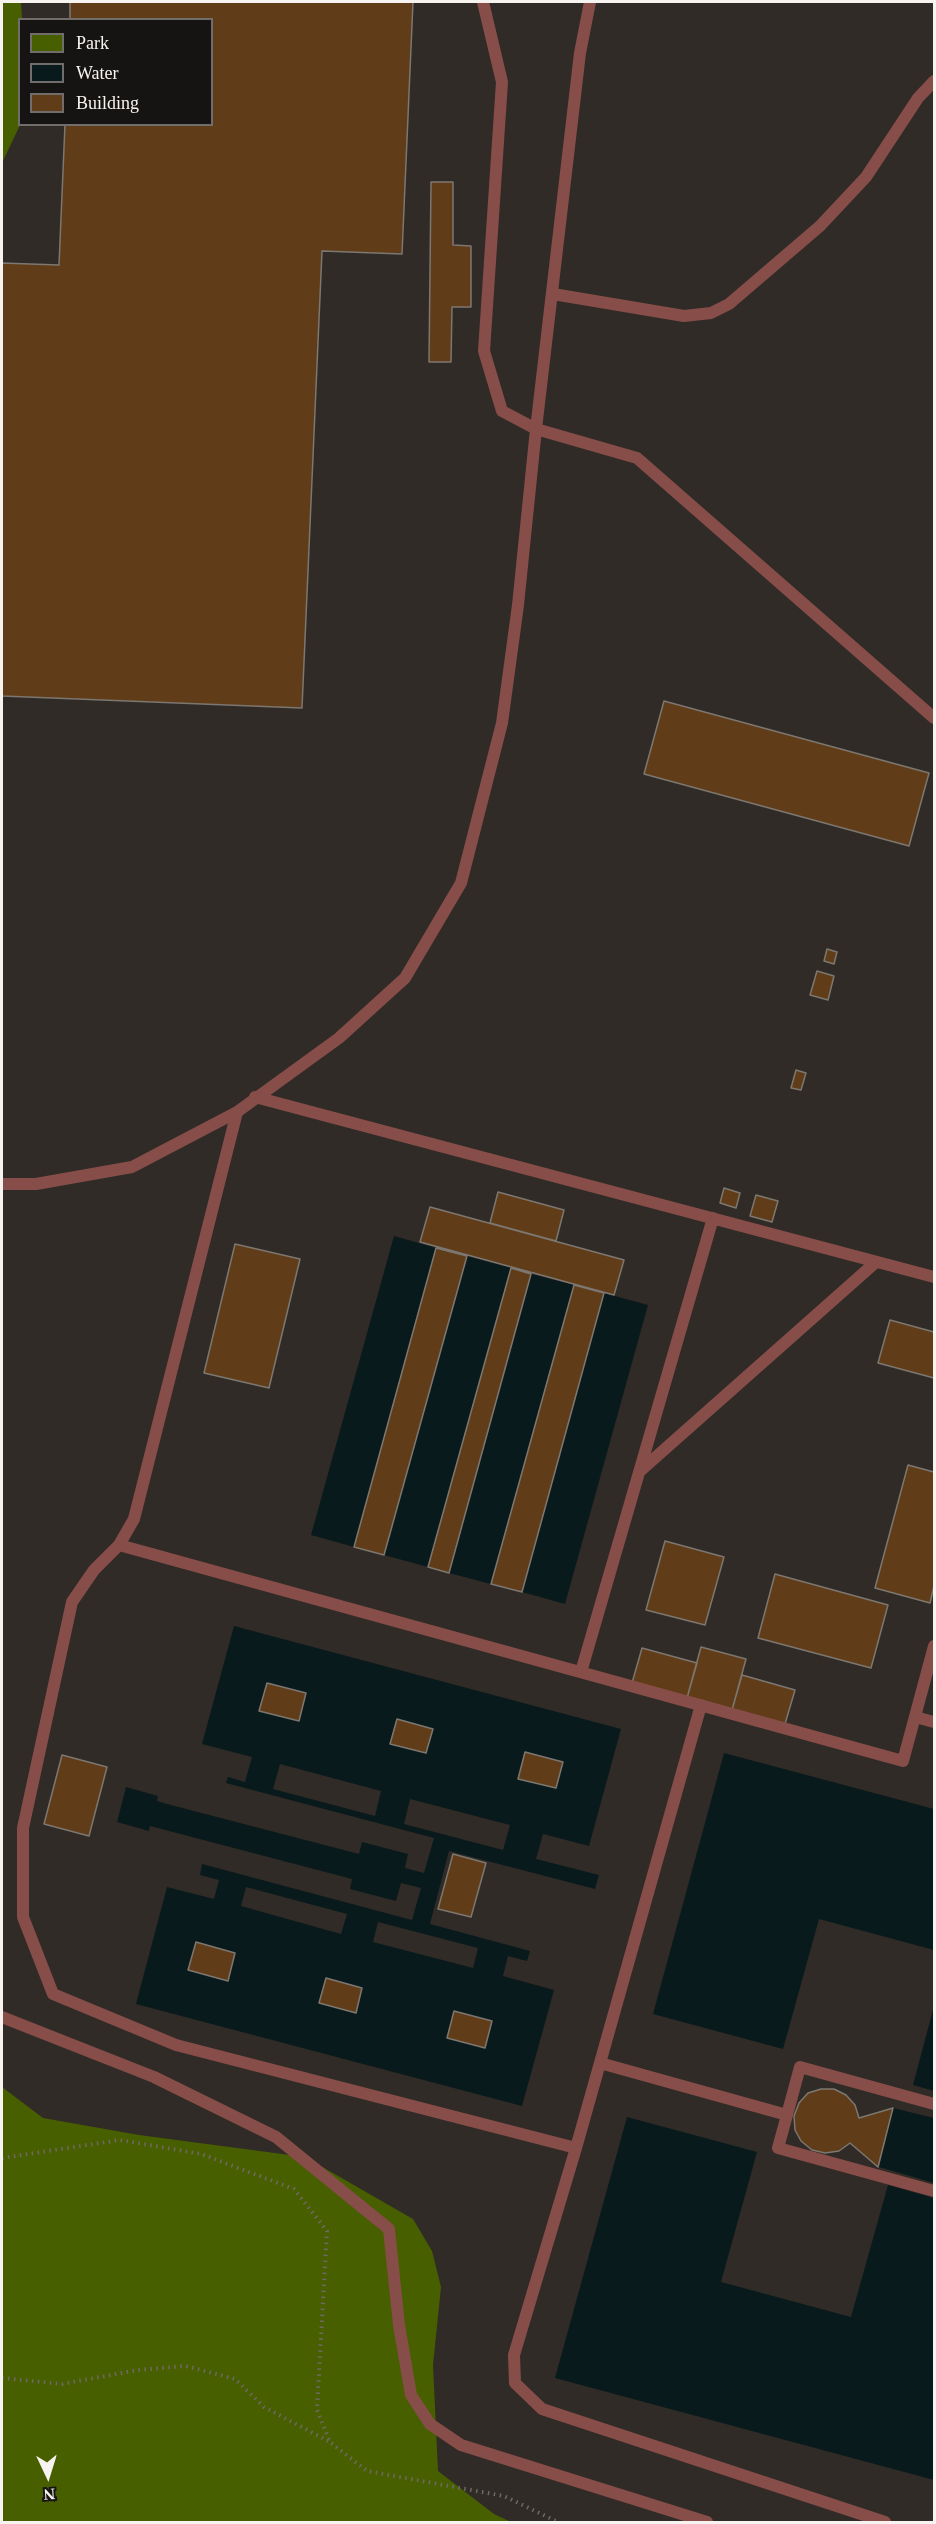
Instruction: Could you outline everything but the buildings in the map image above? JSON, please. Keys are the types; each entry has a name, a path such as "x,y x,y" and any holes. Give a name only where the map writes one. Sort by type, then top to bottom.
{"lane":[{"path":"483,2 502,82 484,351 502,411 536,429 637,458 934,718"},
{"path":"2,1184 36,1184 132,1167 237,1112 339,1038 405,978 461,883 502,723 518,604 580,53 590,2"},
{"path":"553,294 684,316 711,313 729,304 820,226 858,185 918,98 934,81"},
{"path":"255,1097 934,1277"},
{"path":"237,1112 134,1519 119,1545 94,1570 72,1602 23,1828 23,1917 53,1994 176,2045 576,2148"},
{"path":"581,1672 713,1218"},
{"path":"639,1472 876,1262"},
{"path":"119,1545 903,1761 934,1646"},
{"path":"700,1705 576,2148 514,2355 515,2383 542,2409 885,2523"},
{"path":"915,1717 934,1722"},
{"path":"2,2017 154,2077 276,2137 389,2229 399,2325 411,2395 430,2424 461,2445 707,2523"},
{"path":"600,2063 787,2115"},
{"path":"934,2104 800,2067 778,2148 934,2191"}],"path":[{"path":"2,2158 120,2140 201,2154 294,2189 327,2231 317,2410 330,2442"},
{"path":"2,2378 62,2384 138,2370 186,2366 235,2379 264,2407 330,2442 367,2471 504,2496 558,2523"}],"green space":[{"path":"2,2 21,2 22,18 18,18 20,126 2,163"},
{"path":"2,2087 43,2118 139,2135 305,2157 413,2219 432,2251 441,2287 433,2365 438,2471 494,2514 511,2522 2,2522"}],"water":[{"path":"394,1236 436,1248 354,1547 311,1535"},
{"path":"467,1256 511,1268 428,1567 384,1555"},
{"path":"531,1274 574,1285 491,1584 449,1573"},
{"path":"604,1293 648,1305 565,1604 522,1592"},
{"path":"234,1626 621,1729 589,1846 543,1834 536,1859 599,1875 595,1889 449,1851 430,1924 530,1951 527,1961 508,1956 503,1976 554,1990 522,2106 136,2004 167,1887 214,1899 219,1880 200,1875 202,1864 412,1920 421,1888 401,1883 396,1901 350,1889 352,1879 150,1826 149,1831 117,1822 126,1787 158,1796 157,1801 359,1854 362,1842 408,1854 405,1868 424,1873 434,1838 226,1783 228,1777 245,1782 252,1757 202,1744","holes":["280,1764 381,1791 375,1816 273,1789","410,1799 510,1825 503,1850 404,1824","246,1887 347,1914 341,1934 241,1906","378,1922 478,1948 473,1968 373,1942"]},
{"path":"724,1753 934,1809 934,1950 819,1919 783,2049 653,2014"},
{"path":"934,2006 934,2091 913,2085"},
{"path":"893,2108 934,2118 934,2183 879,2167"},
{"path":"627,2117 757,2152 721,2282 851,2317 888,2185 934,2198 934,2480 555,2378"}]}
